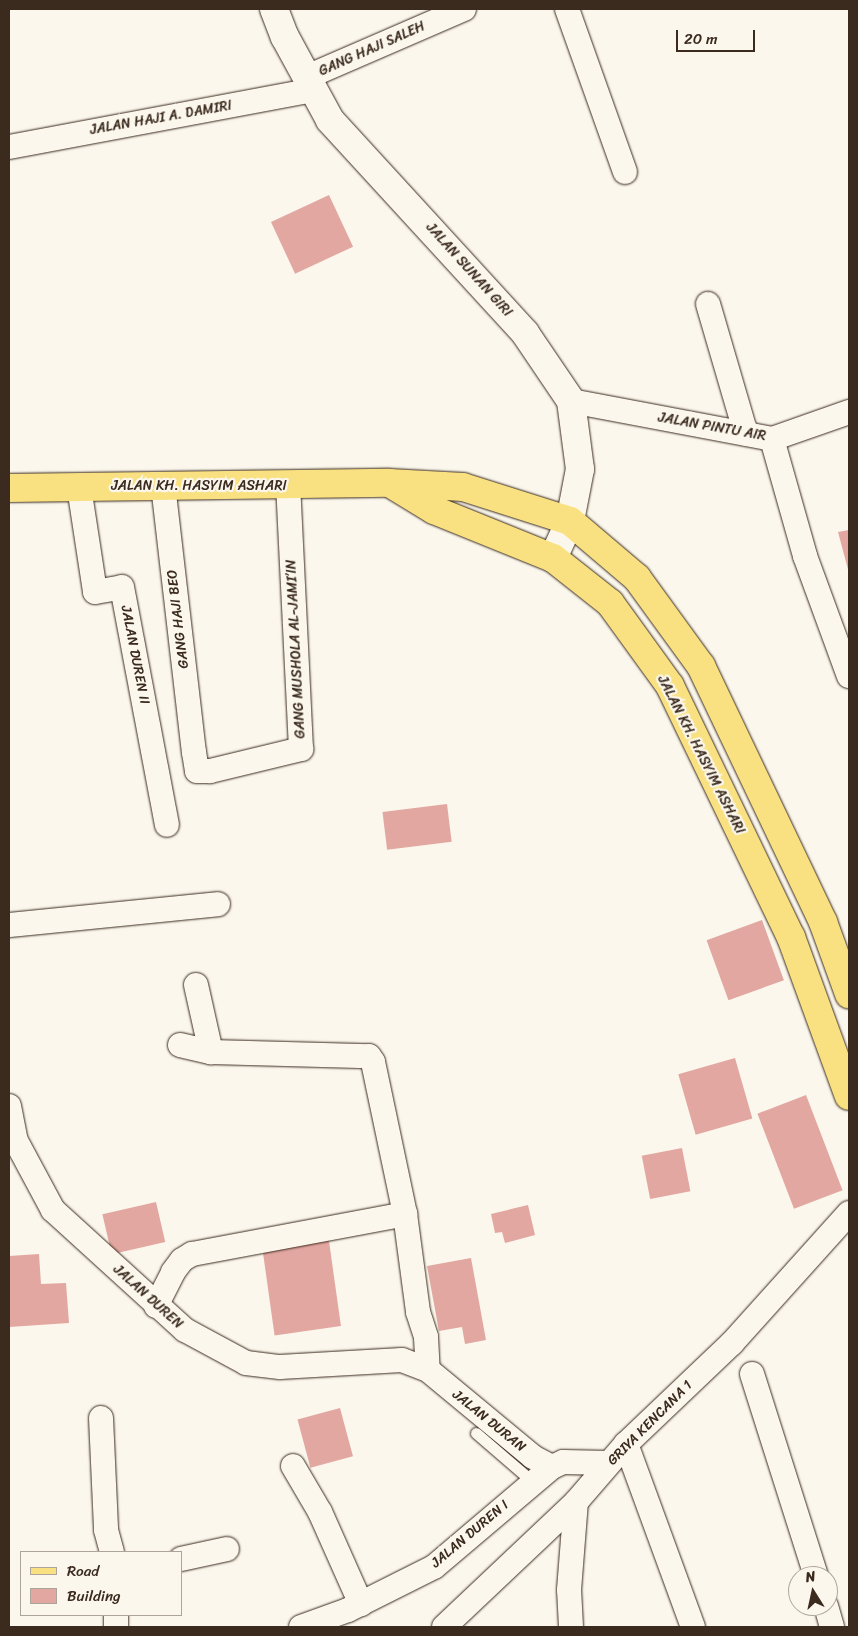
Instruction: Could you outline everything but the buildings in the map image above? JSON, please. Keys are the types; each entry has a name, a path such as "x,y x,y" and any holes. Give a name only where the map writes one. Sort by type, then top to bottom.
{"main road":[{"name":"JALAN KH. HASYIM ASHARI","path":"389,483 434,510 553,558 610,603 670,686 791,937 849,1096"},
{"name":"JALAN KH. HASYIM ASHARI","path":"9,488 389,483 463,487 570,521 637,578 701,666 823,922 849,994"},
{"path":"791,937 823,922"}],"street":[{"name":"JALAN SUNAN GIRI","path":"274,9 310,84 330,120 525,333 571,400 580,469 570,521 553,558"},
{"name":"GANG HAJI SALEH","path":"310,84 464,9"},
{"path":"567,9 625,172"},
{"name":"JALAN HAJI A. DAMIRI","path":"9,146 310,84"},
{"path":"708,304 746,434"},
{"name":"JALAN PINTU AIR","path":"571,400 772,439 849,412"},
{"path":"772,439 805,556 849,676"},
{"name":"GANG HAJI BEO","path":"163,485 194,752"},
{"name":"GANG MUSHOLA AL-JAMI’IN","path":"194,752 197,771 210,771 301,749 288,485"},
{"name":"JALAN DUREN II","path":"79,487 95,592 122,587 167,825"},
{"path":"9,925 218,904"},
{"path":"196,985 211,1052"},
{"path":"180,1046 211,1052 369,1056 373,1062 404,1214 418,1312 426,1338 428,1370"},
{"name":"JALAN DUREN","path":"9,1106 12,1141 53,1210 156,1306 185,1330 246,1363 280,1367 402,1360 428,1370"},
{"name":"GRIYA KENCANA 1","path":"444,1627 576,1502 626,1444 732,1343 849,1213"},
{"path":"156,1306 173,1272 182,1260 192,1254 404,1214"},
{"name":"JALAN DURAN","path":"428,1370 526,1451 552,1467"},
{"path":"752,1374 813,1566"},
{"path":"101,1418 106,1530 112,1551"},
{"path":"626,1444 693,1627"},
{"name":"JALAN DUREN I","path":"301,1627 361,1604 434,1567 552,1467 563,1462 609,1464"},
{"path":"293,1466 320,1512 361,1604"},
{"path":"572,1627 569,1590 576,1502"},
{"path":"182,1559 227,1549"}],"lane":[{"path":"476,1433 533,1482"}]}
